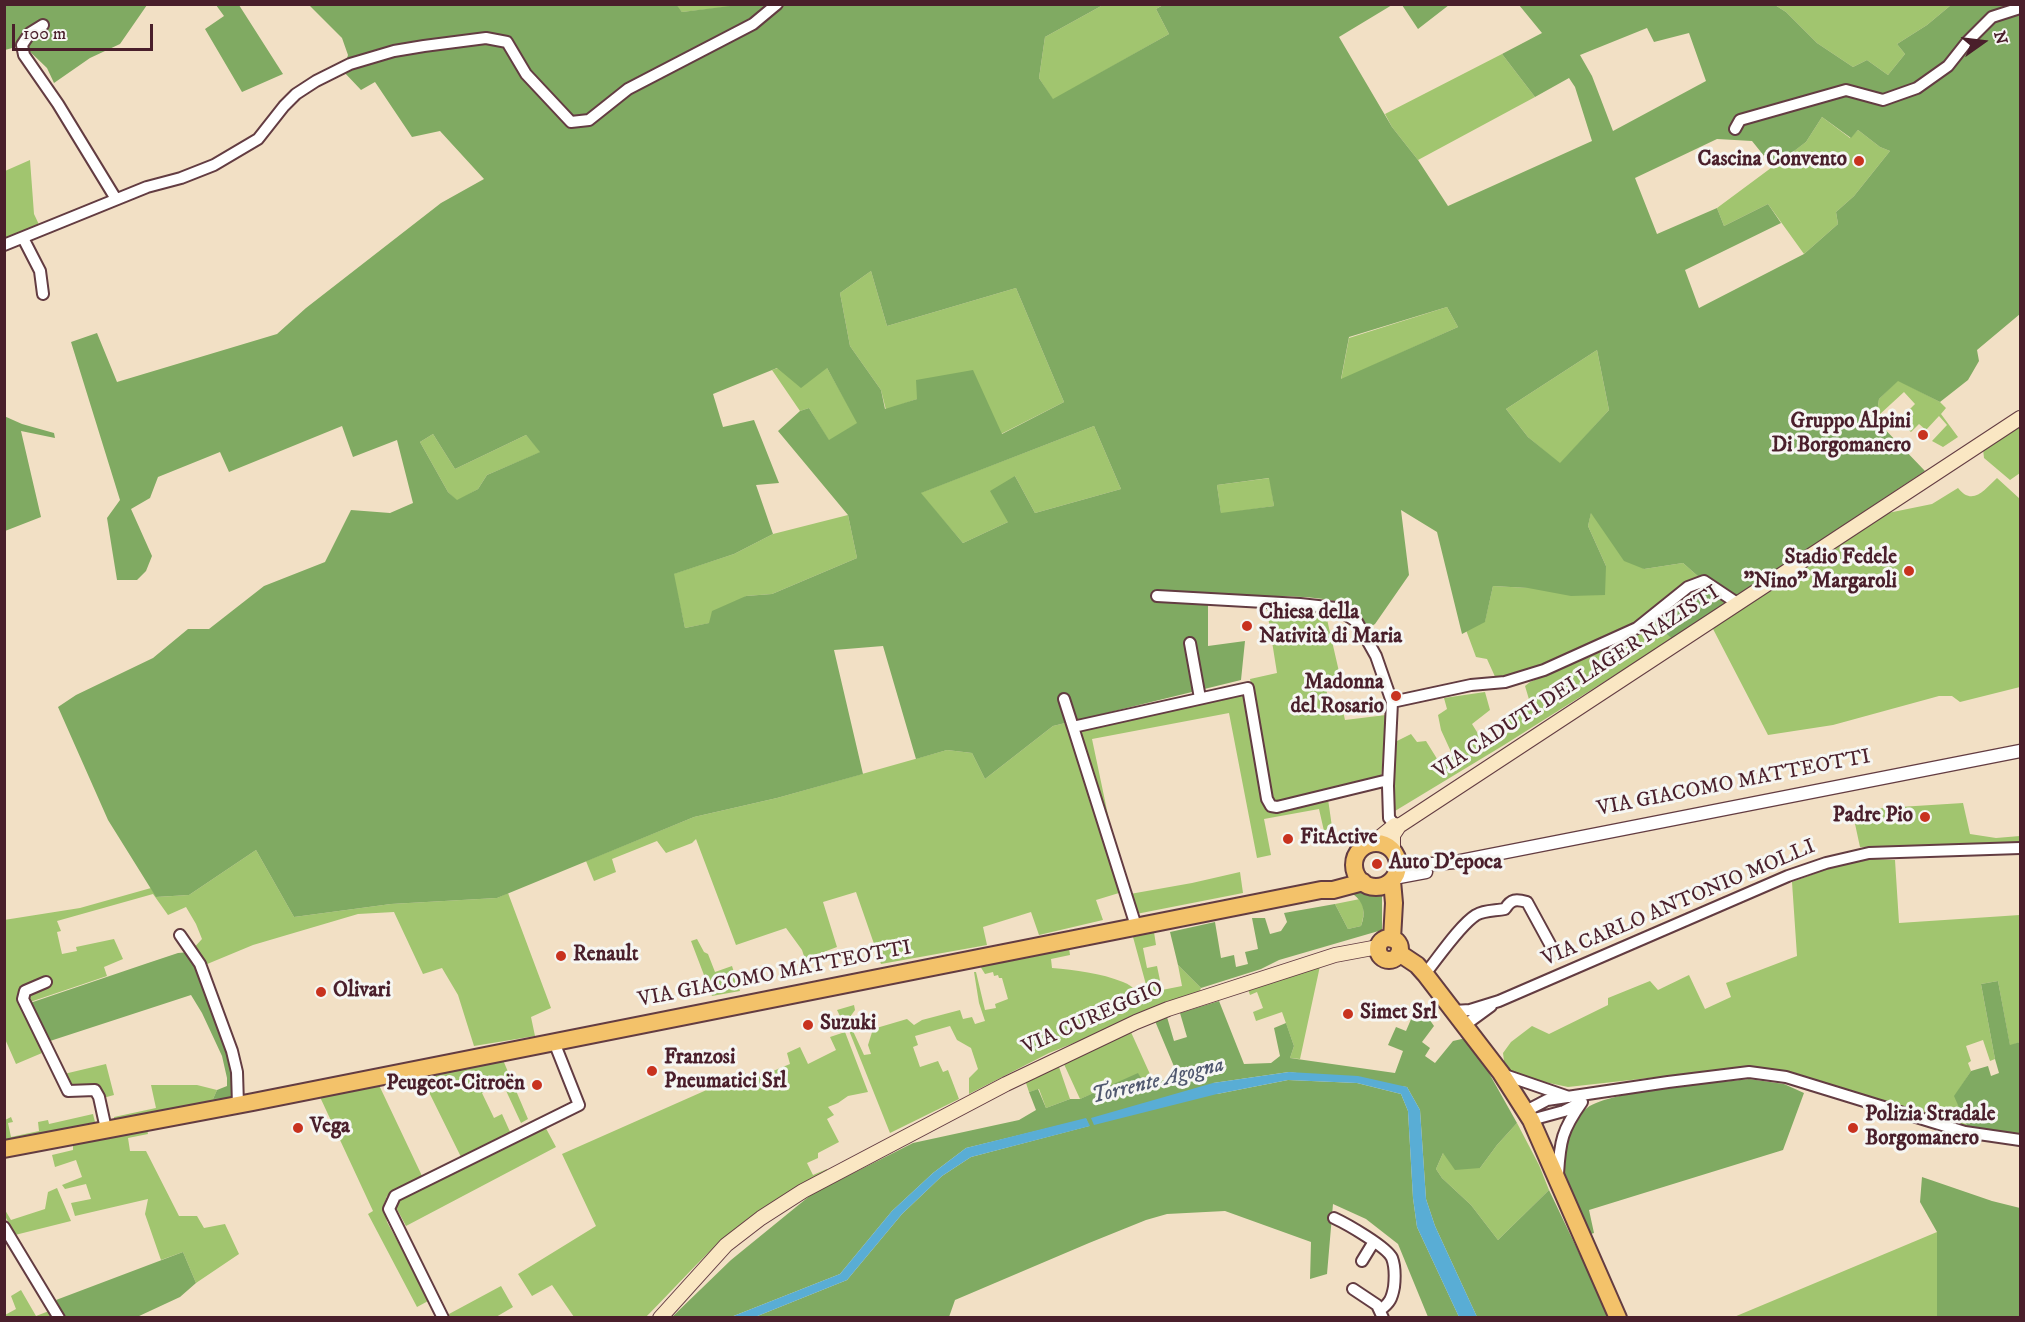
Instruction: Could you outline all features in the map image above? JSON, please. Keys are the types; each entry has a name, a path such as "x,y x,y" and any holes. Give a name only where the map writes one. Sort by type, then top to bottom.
{"main road":[{"name":"VIA CADUTI DEI LAGER NAZISTI","path":"1374,843 2020,418"},
{"path":"1397,826 1393,835 1393,849 1398,860 1392,878 1394,903 1390,946 1417,965 1425,974 1501,1073 1529,1115 1618,1317"},
{"path":"1392,878 1372,887 1359,877 1354,861 1364,846 1374,843 1384,844 1393,849"},
{"name":"VIA GIACOMO MATTEOTTI","path":"4,1149 238,1105 1321,890 1343,880 1359,877"},
{"name":"VIA CUREGGIO","path":"660,1317 726,1245 783,1203 1006,1084 1168,1009 1335,955 1390,946"}],"street":[{"path":"4,245 147,187 181,178 214,165 258,139 296,94 350,64 394,51 486,38 507,42 526,74 571,122 589,120 628,89 753,24 777,4"},
{"path":"1736,129 1740,120 1846,90 1883,99 1917,88 1948,66 1967,42 1992,17 1997,4"},
{"path":"1992,17 2020,8"},
{"path":"43,25 30,33 22,45 24,55 58,104 116,199"},
{"path":"23,238 40,271 44,294"},
{"path":"1392,702 1471,685 1505,682 1544,670 1637,628 1688,587 1704,581 1737,603"},
{"path":"1157,596 1336,608 1357,622 1376,656 1392,702 1388,780 1389,818 1397,826"},
{"path":"1190,643 1200,698"},
{"path":"1073,727 1248,688 1267,799 1271,806 1277,807 1388,780"},
{"path":"1064,699 1136,926"},
{"name":"VIA GIACOMO MATTEOTTI","path":"1392,878 1433,871 1455,862 2020,751"},
{"name":"VIA CARLO ANTONIO MOLLI","path":"1454,1011 1470,1010 1499,1001 1788,876 1826,863 1869,853 2020,848"},
{"path":"1425,974 1471,919 1486,911 1504,909 1510,902 1517,899 1527,902 1551,946"},
{"path":"180,935 200,964 232,1052 237,1072 238,1105"},
{"path":"46,982 26,991 23,999 69,1091 95,1090 99,1097 106,1129"},
{"name":"VIA CARLO ANTONIO MOLLI","path":"1465,1025 1499,1001"},
{"path":"443,1317 389,1209 392,1200 395,1196 579,1105 554,1042"},
{"path":"1529,1115 1547,1100 1749,1072 1786,1077 1965,1132 2020,1140"},
{"path":"1501,1073 1569,1097"},
{"path":"1529,1115 1564,1111 1602,1093"},
{"path":"1558,1179 1561,1137 1567,1123 1582,1102"},
{"path":"1334,1218 1387,1251 1393,1260 1392,1298 1382,1313 1377,1305 1353,1289"},
{"path":"4,1227 59,1317"},
{"path":"1362,1261 1374,1243"}],"green space":[{"path":"676,4 682,12 746,4 1103,5 1045,37 1039,78 1053,99 1169,34 1156,9 1163,5 1392,5 1339,37 1392,127 1418,160 1448,206 1592,141 1575,87 1569,78 1535,97 1502,54 1542,33 1519,5 1775,5 1786,12 1817,43 1853,67 1867,60 1888,75 1905,54 1897,44 1927,25 1951,5 2020,5 2020,314 1977,350 1979,361 1968,380 1940,402 1898,381 1879,399 1876,420 1925,471 1672,639 1652,621 1704,588 1700,578 1683,563 1644,569 1624,561 1591,513 1588,526 1606,566 1605,595 1571,596 1528,588 1493,586 1485,622 1462,634 1437,532 1401,510 1409,575 1375,624 1370,627 1347,606 1318,598 1280,596 1208,598 1208,646 1245,641 1241,680 1053,726 985,779 972,753 947,750 916,759 883,646 834,650 863,774 777,798 694,817 497,898 391,904 294,917 256,850 189,895 156,897 108,820 58,707 76,695 153,658 188,629 209,629 264,586 325,562 351,510 390,513 413,503 397,440 353,457 342,426 229,472 220,452 158,477 150,498 131,509 152,556 146,571 137,580 117,580 107,518 120,500 71,342 97,333 117,382 277,334 306,308 441,203 484,179 440,131 412,137 375,82 361,90 343,71 348,55 342,38 309,5","holes":["1647,28 1654,42 1689,33 1706,81 1613,131 1592,76 1580,55","1822,117 1851,138 1858,130 1880,147 1890,151 1854,196 1836,212 1838,224 1804,254 1699,308 1685,270 1781,223 1768,204 1724,226 1717,208 1657,234 1635,178 1717,139 1752,141 1773,167 1806,142","871,271 887,326 1016,288 1064,402 1002,434 973,370 916,380 917,399 885,409 881,390 850,346 840,293","1447,307 1458,327 1341,379 1349,337","1597,350 1609,410 1560,463 1528,437 1506,409","777,368 801,388 827,368 857,423 829,440 809,408 800,411 778,431 848,515 857,558 772,594 746,596 712,611 709,623 685,628 674,574 734,554 773,534 756,485 779,483 754,420 723,427 713,394","1094,426 1121,489 1035,513 1015,476 990,491 1008,522 963,543 921,493","433,434 455,469 526,435 540,452 487,475 478,489 457,500 448,492 420,442","1269,478 1274,506 1221,513 1217,485"]},
{"path":"5,5 147,5 120,44 90,58 54,83 47,68 23,45 5,50"},
{"path":"216,5 239,5 283,74 242,92 205,29 224,16"},
{"path":"676,5 746,5 682,12"},
{"path":"1103,5 1163,5 1156,9 1169,34 1053,100 1039,78 1045,37"},
{"path":"1402,5 1449,5 1418,29"},
{"path":"1775,5 1951,5 1927,25 1897,44 1905,54 1888,75 1867,60 1853,67 1817,43 1786,12"},
{"path":"1502,54 1535,97 1418,160 1392,127 1385,114"},
{"path":"1822,117 1850,138 1858,130 1880,147 1890,151 1854,196 1836,212 1838,224 1804,254 1768,204 1724,226 1717,208 1806,142"},
{"path":"30,160 34,214 42,231 5,245 5,171"},
{"path":"871,271 887,326 1016,288 1064,402 1001,434 917,399 886,410 881,390 850,346 840,293"},
{"path":"1447,307 1458,327 1341,380 1349,338"},
{"path":"1597,350 1609,410 1560,464 1528,437 1506,409"},
{"path":"827,368 858,423 829,441 809,408 800,411 772,370"},
{"path":"1898,380 1940,402 1946,408 1941,414 1958,437 1943,447 1932,441 1947,425 1939,416 1926,430 1919,424 1911,432 1898,421 1915,404 1904,392 1876,420 1879,399"},
{"path":"4,416 54,433 55,438 21,431 41,517 5,531"},
{"path":"2020,424 2020,473 2010,480 1984,458 1983,449"},
{"path":"1094,426 1121,489 1035,513 1015,476 1008,522 963,543 920,493"},
{"path":"433,434 455,469 526,435 541,452 487,475 478,489 457,501 448,492 420,442"},
{"path":"1270,478 1274,506 1221,514 1217,485"},
{"name":"Stadio Fedele \"Nino\" Margaroli","path":"1997,478 2020,499 2020,687 1960,702 1952,696 1939,696 1833,725 1768,735 1712,627 1883,514 1932,504 1958,488 1969,496 1974,496"},
{"path":"1591,512 1644,569 1683,563 1700,578 1633,626 1545,667 1497,681 1487,659 1476,657 1466,630 1485,621 1493,586 1528,588 1606,566 1588,526"},
{"path":"848,515 857,558 772,594 746,596 710,623 685,628 673,574 734,554 773,534"},
{"path":"1267,610 1326,615 1340,676 1325,682 1329,704 1341,703 1345,720 1386,715 1381,781 1327,792 1332,827 1324,831 1319,809 1264,819 1271,855 1257,858 1229,713 1092,739 1121,877 1130,894 1240,872 1243,893 1126,916 1119,893 1096,900 1103,920 1039,935 1031,912 983,927 987,945 881,964 856,892 823,902 837,947 805,959 802,950 786,928 736,945 696,839 692,843 666,853 657,841 612,859 616,872 594,881 586,861 694,817 777,798 947,750 972,753 985,779 1053,726 1086,718 1089,724 1244,693 1263,805 1274,803 1250,679 1277,673"},
{"path":"1652,621 1672,639 1395,811 1394,763 1397,741 1411,734 1417,742 1426,741 1439,762 1452,754 1441,730 1438,715 1447,709 1444,698 1485,692 1490,710 1472,724 1485,745 1511,731 1504,716 1531,706 1525,686 1530,682 1624,640"},
{"path":"1963,803 1970,834 1996,838 2020,836 2020,844 1860,847 1852,810"},
{"path":"256,850 294,917 391,904 497,898 508,893 551,1008 531,1017 535,1036 474,1046 458,995 442,968 423,974 394,912 358,914 253,945 200,967 190,952 202,939 186,907 168,915 153,894 57,921 61,931 57,932 62,954 77,951 76,947 114,939 123,959 104,967 107,976 33,1001 22,1008 42,1053 16,1064 5,1039 4,920 80,908 151,888 157,897 189,895"},
{"path":"1872,859 1895,860 1899,923 2020,915 2020,1042 2010,1046 1998,981 1981,984 1995,1059 1990,1061 1983,1040 1966,1046 1971,1061 1968,1063 1971,1071 1955,1096 1967,1126 1788,1072 1748,1067 1568,1087 1535,1080 1505,1069 1503,1053 1511,1042 1532,1026 1549,1034 1608,1005 1608,998 1650,981 1658,990 1689,975 1705,1009 1731,997 1726,983 1797,956 1792,882 1833,867"},
{"path":"1368,887 1376,890 1382,896 1382,930 1279,960 1261,969 1201,988 1178,965 1170,932 1215,922 1221,958 1234,955 1236,967 1248,964 1245,952 1258,949 1252,918 1265,918 1270,934 1281,931 1287,922 1284,913 1335,904 1348,929 1361,926 1363,908 1352,890"},
{"path":"1360,899 1363,905 1361,926 1348,929 1335,904"},
{"path":"1154,932 1156,945 1143,948 1147,968 1157,966 1162,990 1182,986 1178,965 1201,988 1199,993 1049,1053 969,1094 969,1078 978,1069 971,1048 957,1040 950,1026 915,1036 918,1045 913,1047 920,1067 938,1061 943,1072 948,1070 959,1099 890,1133 848,1028 837,1010 854,1005 855,1010 850,1017 853,1031 864,1055 871,1054 868,1045 873,1029 907,1019 914,1025 922,1020 960,1010 963,1019 972,1017 975,1024 985,1021 979,1003 974,972 976,972 985,1010 996,1008 995,1004 1008,999 1002,978 998,975 994,976 993,972 985,974 980,966 1069,948 1070,955 1051,959 1052,968 1106,976 1136,990 1148,992 1133,937"},
{"path":"697,939 704,952 708,954 715,972 732,966 740,991 712,996 691,941"},
{"path":"190,952 200,967 235,1073 233,1098 213,1099 217,1090 227,1086 227,1078 222,1056 191,995 47,1042 30,1003 178,953"},
{"path":"1320,966 1300,1059 1290,1058 1294,1046 1282,1012 1256,1021 1253,1012 1263,1008 1257,992 1250,995 1248,989"},
{"path":"1998,981 2010,1045 2020,1042 2020,1133 1998,1132 1967,1126 1954,1096 1971,1071 1988,1066 1991,1076 1999,1073 1981,984"},
{"path":"1219,1001 1244,1064 1271,1063 1280,1056 1274,1028 1286,1023 1294,1046 1290,1058 1395,1073 1403,1051 1388,1045 1396,1027 1406,1031 1418,1003 1434,1026 1422,1042 1430,1048 1425,1056 1435,1063 1453,1041 1466,1038 1485,1066 1517,1123 1480,1168 1455,1170 1443,1153 1436,1169 1442,1178 1471,1205 1498,1240 1549,1190 1608,1317 1477,1317 1435,1226 1426,1199 1420,1110 1407,1087 1289,1072 1213,1083 1217,1094 1288,1080 1357,1083 1401,1094 1408,1111 1417,1227 1459,1317 1428,1317 1398,1244 1366,1219 1333,1204 1327,1274 1310,1279 1311,1242 1225,1211 1167,1214 1089,1243 955,1300 949,1317 755,1317 847,1280 902,1214 942,1176 971,1157 1089,1126 1086,1119 966,1148 933,1173 892,1211 840,1274 731,1317 671,1318 731,1260 812,1194 913,1143 1019,1120 1036,1110 1029,1092 1038,1089 1046,1108 1070,1099 1080,1099 1138,1073 1147,1088 1154,1083 1178,1076 1155,1021 1167,1017 1174,1041 1187,1037 1180,1013"},
{"path":"1130,1030 1154,1083 1146,1088 1138,1074 1080,1099 1063,1062"},
{"path":"845,1032 868,1092 848,1096 828,1107 834,1115 827,1119 839,1142 818,1153 818,1158 807,1163 813,1175 827,1169 827,1172 785,1194 732,1231 646,1317 574,1317 552,1285 532,1296 518,1274 596,1226 562,1154 745,1073 749,1081 790,1064 787,1053 800,1047 808,1064 836,1050 830,1037"},
{"path":"503,1060 528,1119 521,1123 502,1082 482,1093 494,1118 502,1114 511,1134 462,1159 421,1076"},
{"path":"106,1064 114,1095 103,1098 99,1085 72,1087 64,1074"},
{"path":"1058,1064 1070,1099 1046,1108 1039,1089 1029,1092 1025,1080"},
{"path":"1749,1079 1784,1084 1804,1093 1783,1150 1589,1210 1594,1233 1588,1235 1570,1194 1565,1172 1568,1141 1576,1122 1587,1108 1618,1096 1640,1092"},
{"path":"378,1083 423,1178 387,1196 384,1204 387,1222 430,1300 417,1307 368,1214 373,1211 320,1097"},
{"path":"151,1085 197,1085 217,1090 213,1099 233,1098 114,1122 114,1117 156,1108"},
{"path":"93,1114 95,1122 5,1144 5,1120 11,1117 13,1122 8,1123 11,1137 39,1131 38,1122 48,1120 49,1124"},
{"path":"542,1121 556,1147 406,1226 392,1200"},
{"path":"1517,1123 1549,1190 1498,1240 1471,1205 1442,1178 1436,1169 1443,1153 1480,1168"},
{"path":"147,1129 148,1134 128,1138 130,1151 146,1151 179,1216 197,1216 204,1228 225,1224 239,1254 196,1283 183,1252 161,1260 145,1214 148,1199 75,1216 71,1203 91,1199 86,1184 65,1189 62,1185 82,1177 76,1160 55,1167 52,1155 73,1150 73,1143"},
{"path":"1922,1177 2020,1208 2020,1317 1937,1317 1937,1232 1920,1202"},
{"path":"57,1188 71,1221 15,1235 5,1216 5,1210 11,1220 45,1209 48,1192"},
{"path":"1937,1232 1937,1317 1734,1317"},
{"path":"183,1252 196,1283 180,1297 137,1317 64,1317 56,1300"},
{"path":"501,1286 513,1307 496,1317 450,1317 449,1314"},
{"path":"21,1290 36,1316 49,1311 53,1318 5,1318 5,1315 16,1309 11,1296"}],"water":[{"path":"1289,1072 1358,1076 1407,1087 1420,1110 1426,1199 1435,1226 1477,1317 1459,1317 1417,1227 1408,1111 1401,1094 1357,1083 1288,1080 1217,1094 1094,1125 1091,1118 1213,1083"},
{"path":"1086,1118 1090,1126 971,1157 942,1176 902,1214 847,1280 755,1317 731,1317 840,1274 892,1211 933,1173 966,1148"}],"place":[{"name":"Cascina Convento","path":"1859,161"},
{"name":"Gruppo Alpini Di Borgomanero","path":"1923,435"},
{"name":"Stadio Fedele \"Nino\" Margaroli","path":"1909,571"},
{"name":"Chiesa della Natività di Maria","path":"1247,626"},
{"name":"Madonna del Rosario","path":"1396,696"},
{"name":"Padre Pio","path":"1925,817"},
{"name":"FitActive","path":"1288,839"},
{"name":"Auto D'epoca","path":"1377,864"},
{"name":"Renault","path":"561,956"},
{"name":"Olivari","path":"321,992"},
{"name":"Simet Srl","path":"1348,1014"},
{"name":"Suzuki","path":"808,1025"},
{"name":"Franzosi Pneumatici Srl","path":"652,1071"},
{"name":"Peugeot-Citroën","path":"537,1085"},
{"name":"Vega","path":"298,1128"},
{"name":"Polizia Stradale Borgomanero","path":"1853,1128"}],"water label":[{"name":"Torrente Agogna","path":"1158,1082"}]}
